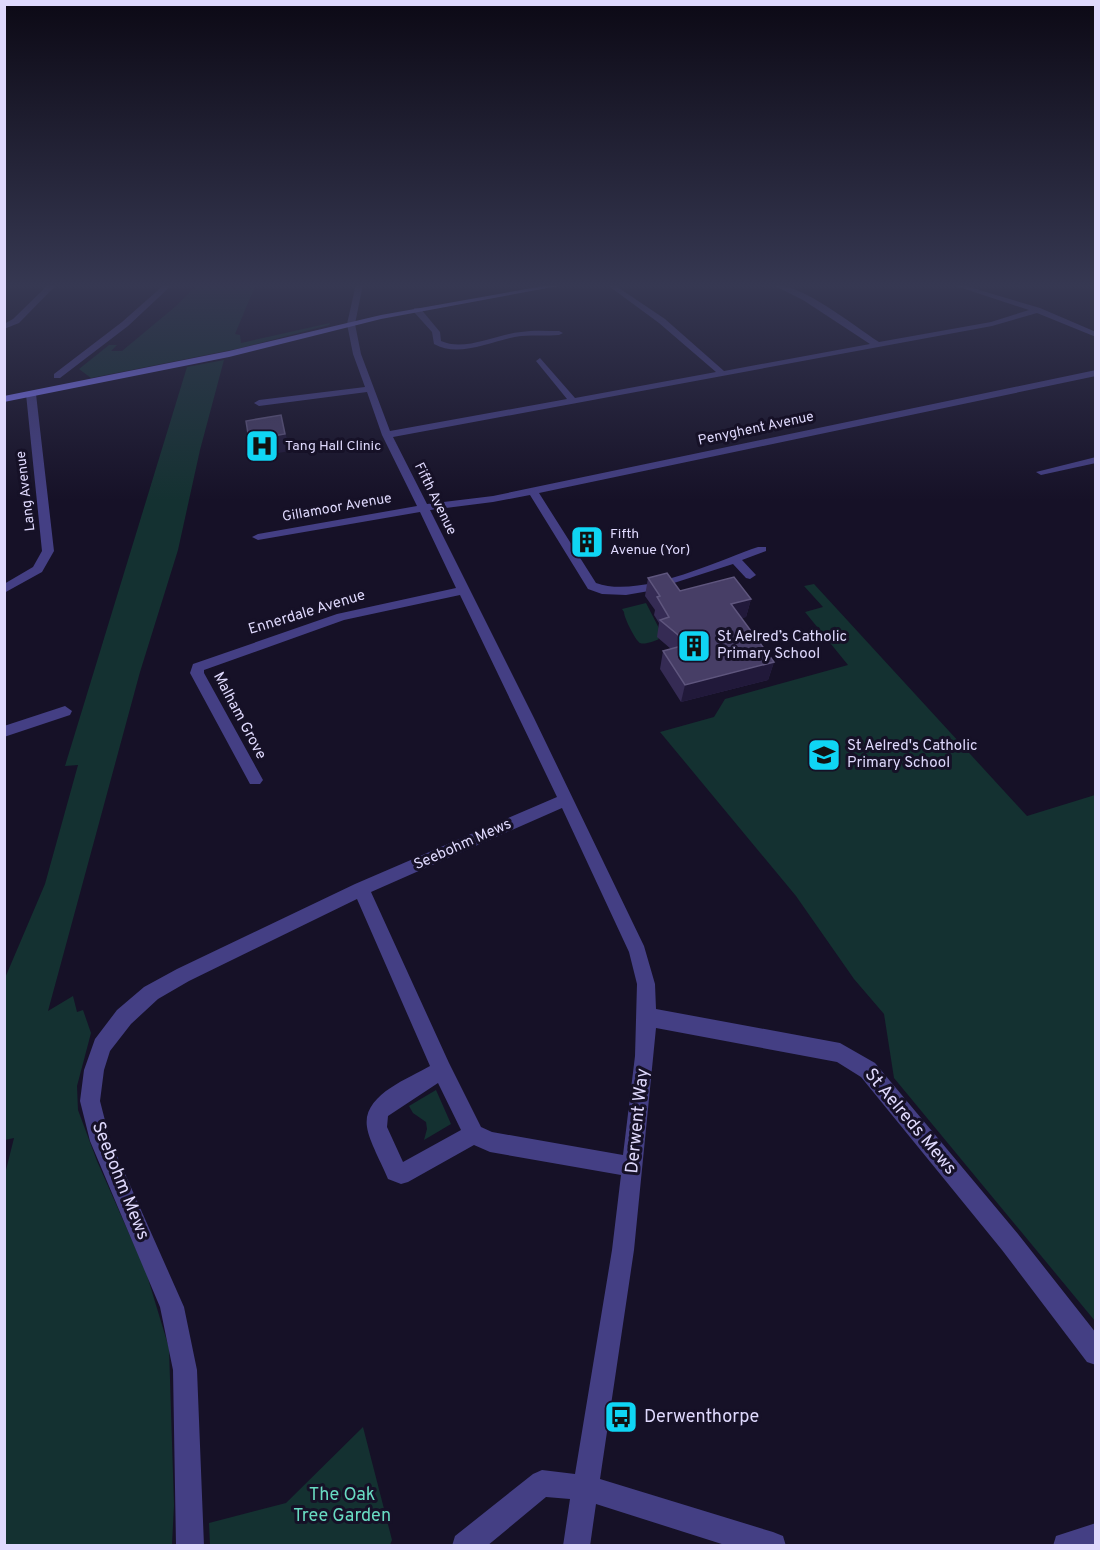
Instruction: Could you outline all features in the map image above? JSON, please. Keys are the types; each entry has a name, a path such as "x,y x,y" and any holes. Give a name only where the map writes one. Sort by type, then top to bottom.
{"street":[{"path":"57,376 83,356"},
{"path":"4,399 213,356"},
{"name":"Fifth Avenue","path":"358,356 387,435 527,718"},
{"path":"703,356 722,373"},
{"path":"387,435 814,356"},
{"path":"540,361 573,401"},
{"name":"Penyghent Avenue","path":"422,508 493,499 1095,373"},
{"path":"259,403 370,389"},
{"name":"Lang Avenue","path":"4,589 29,577 39,569 48,551 31,394"},
{"path":"1041,472 1095,460"},
{"path":"532,490 592,586 605,593 627,592 652,586 762,549"},
{"name":"Gillamoor Avenue","path":"258,537 422,508"},
{"path":"734,558 750,575"},
{"name":"Ennerdale Avenue","path":"198,667 341,617 463,590"},
{"name":"Malham Grove","path":"198,667 197,673 255,780"},
{"path":"4,732 65,711"},
{"name":"Derwent Way","path":"527,718 638,952 646,984 647,1017 633,1167 610,1335 576,1545"},
{"name":"Seebohm Mews","path":"190,1545 185,1370 172,1307 100,1140 90,1101 94,1070 102,1046 124,1017 151,993 183,975 361,889 565,800"},
{"path":"361,889 442,1070 474,1134 490,1142 633,1167"},
{"name":"St Aelreds Mews","path":"647,1017 840,1053 868,1070 1010,1242 1095,1353"},
{"path":"442,1070 386,1104 378,1112 377,1127 396,1171 401,1173 408,1171 474,1134"},
{"path":"465,1545 543,1483 586,1488 772,1545"},
{"path":"1066,1545 1095,1536"}],"green space":[{"path":"95,356 199,356 91,378 79,369"},
{"path":"224,360 200,450 178,550 140,672 48,1011 73,996 77,1012 83,1010 91,1033 77,1086 78,1110 97,1161 146,1272 169,1348 174,1505 172,1545 5,1546 4,1178 14,1138 5,1140 5,978 45,884 78,765 65,766 187,367"},
{"path":"814,584 1027,816 1095,795 1095,1321 894,1078 884,1014 854,979 796,896 660,732 714,717 725,699 848,665 805,612 823,607 804,586"},
{"path":"646,603 663,636 652,642 640,643 633,634 622,609"},
{"path":"436,1090 451,1124 424,1140 426,1122 413,1113 409,1106"},
{"name":"The Oak Tree Garden","path":"363,1427 392,1540 390,1545 210,1545 209,1523 286,1503"}],"building":[{"path":"281,415 285,434 249,440 246,421"},
{"path":"667,573 680,591 734,577 751,599 731,604 774,662 685,685 663,651 689,644 660,620 669,617 657,597 660,596 648,578"}],"place":[{"name":"Tang Hall Clinic","path":"262,446"},
{"name":"Fifth Avenue (Yor)","path":"587,542"},
{"name":"St Aelred’s Catholic Primary School","path":"694,646"},
{"name":"St Aelred's Catholic Primary School","path":"824,755"},
{"name":"Derwenthorpe","path":"621,1417"}]}
